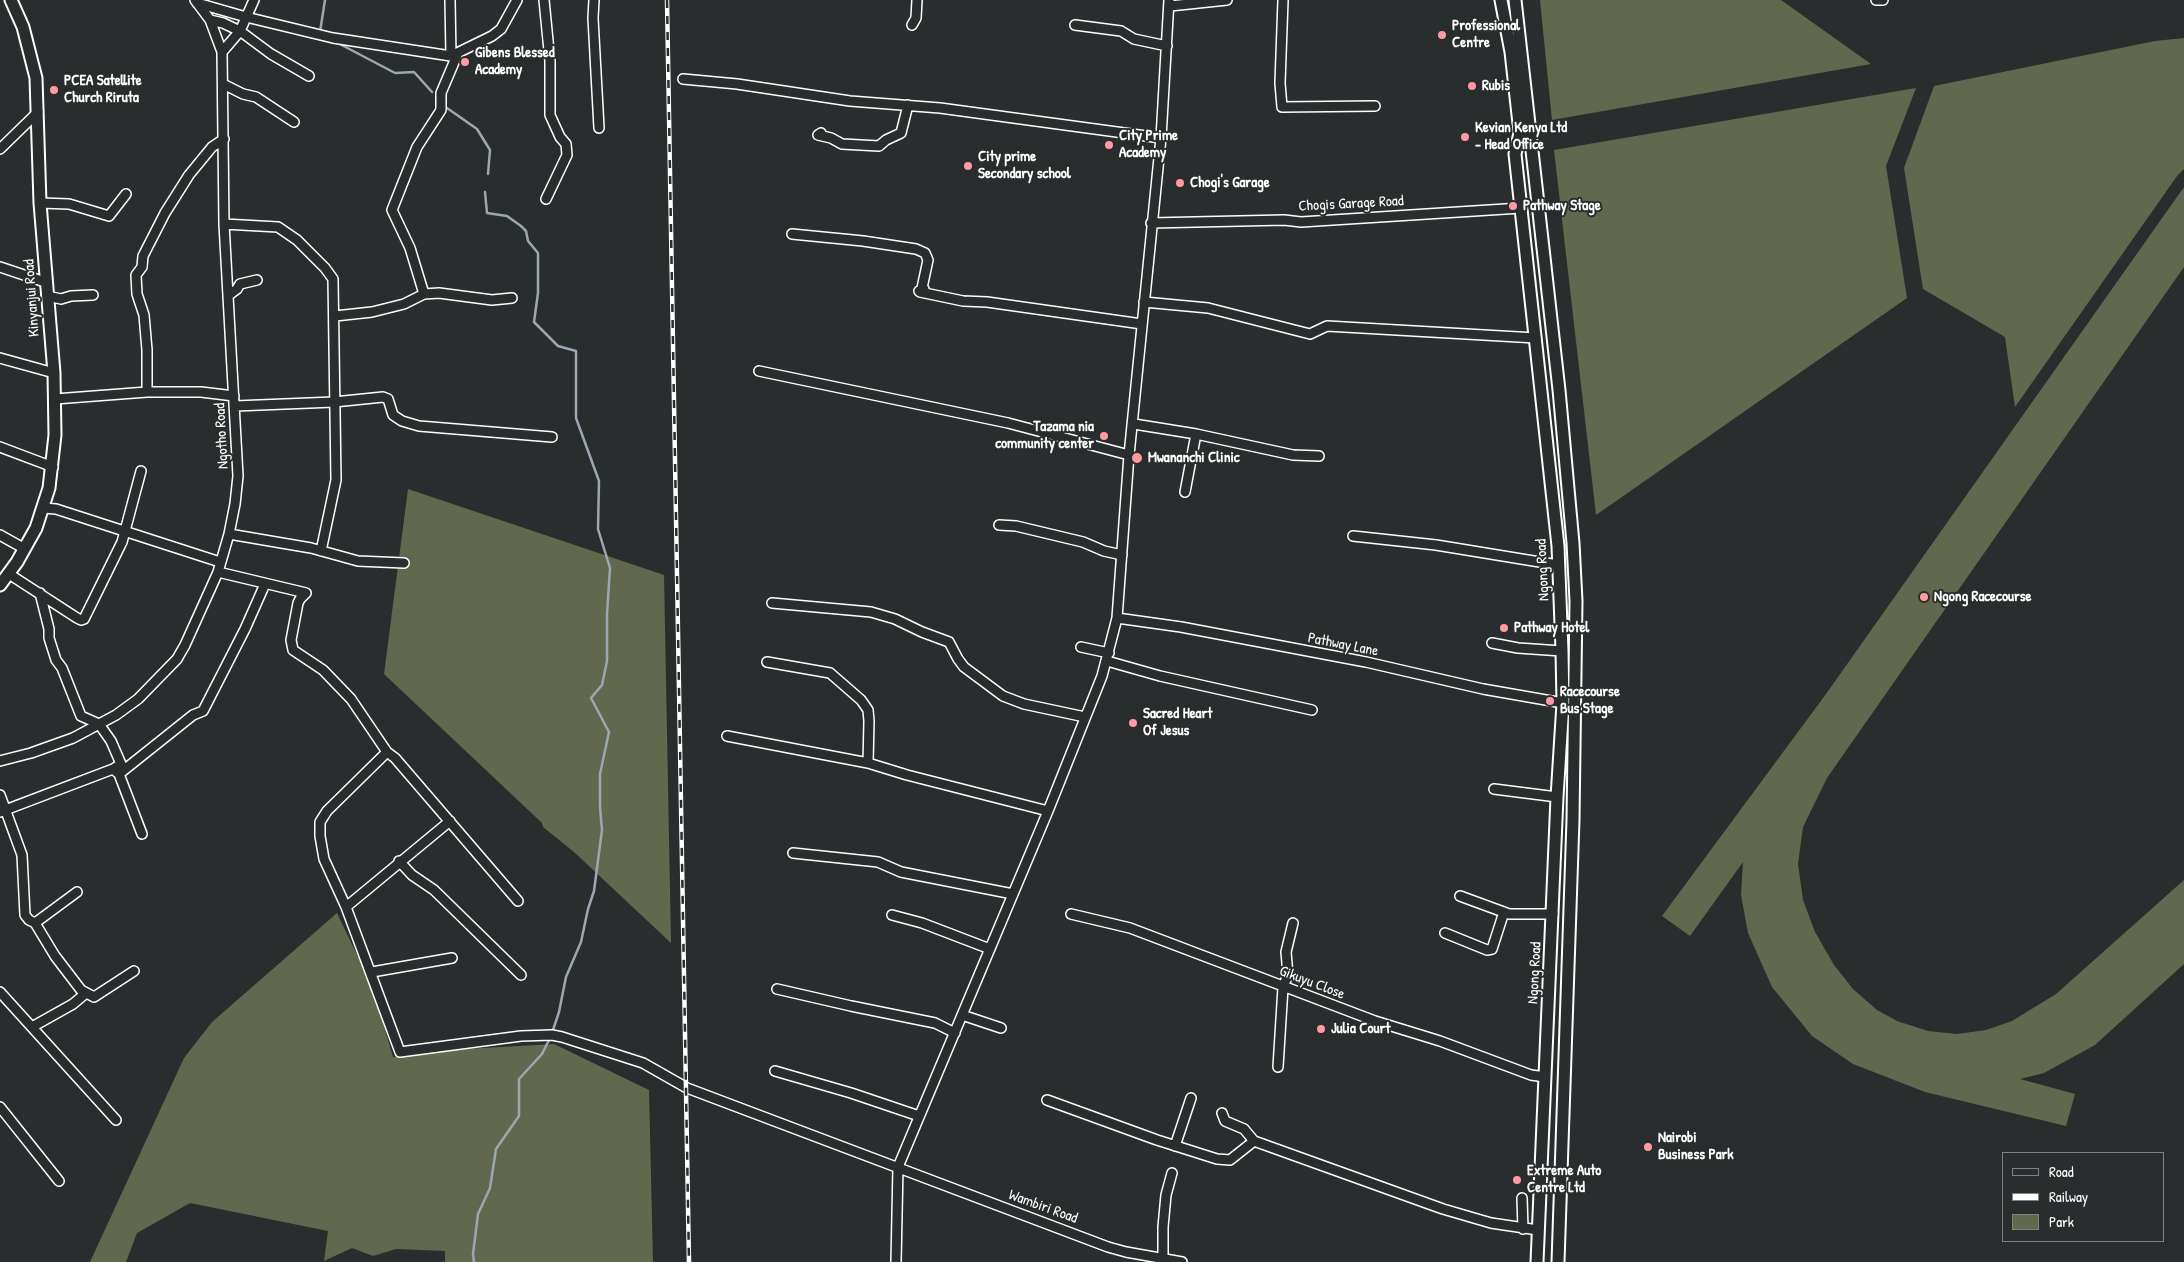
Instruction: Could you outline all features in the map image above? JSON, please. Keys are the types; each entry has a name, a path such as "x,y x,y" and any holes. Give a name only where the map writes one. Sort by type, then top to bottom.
{"main road":[{"name":"Kinyanjui Road","path":"0,585 25,549 43,508 53,467 55,399 40,203 36,78 29,46 11,0"},
{"name":"Ngong Road","path":"1501,0 1511,52 1520,133 1515,154 1558,546 1562,651 1563,703 1536,1262"},
{"name":"Ngong Road","path":"1515,0 1560,400 1573,543 1576,601 1572,820 1558,1262"}],"street":[{"path":"222,52 240,31 254,0"},
{"path":"424,294 410,248 392,210 416,147 441,110 440,93 455,54 450,0"},
{"path":"196,1 246,17 333,38 455,54 492,36 501,29 517,0"},
{"path":"544,0 550,61 550,115 560,137 566,144 567,155 546,199"},
{"path":"594,0 593,18 599,128"},
{"path":"912,25 916,18 917,0"},
{"path":"896,1262 898,1167 1086,717 1108,657 1117,618 1129,455 1134,424 1151,224 1161,138 1170,3 1227,0"},
{"path":"1283,0 1280,82 1282,107 1375,106"},
{"path":"1876,0 1883,0"},
{"name":"Ngotho Road","path":"0,761 53,746 116,715 138,699 177,659 194,628 218,572 229,534 238,476 224,224 222,52 210,20 196,1"},
{"path":"210,20 223,23 240,31 277,58 310,76"},
{"path":"1075,25 1121,31 1134,38 1167,46"},
{"path":"683,80 737,84 850,100 940,108 1161,138"},
{"path":"223,84 243,94 256,97 294,122"},
{"path":"821,133 818,135 831,138 842,144 879,146 886,140 901,133 908,105"},
{"path":"2,143 38,112"},
{"path":"147,392 147,350 144,315 137,294 136,275 142,267 143,256 164,213 189,175 212,147 224,140"},
{"path":"40,203 69,204 109,216 126,194"},
{"name":"Chogis Garage Road","path":"1151,224 1284,220 1301,222 1521,208"},
{"path":"224,224 278,227 297,240 326,268 333,279 336,480 321,551"},
{"path":"792,234 863,241 916,249 924,252 928,260 922,288 924,289 920,292 963,301 987,302 1142,324"},
{"path":"0,267 45,282"},
{"path":"229,295 238,289 240,284 257,280"},
{"path":"335,316 372,312 404,304 424,294 454,293 492,300 512,298"},
{"path":"47,296 61,299 71,296 93,296"},
{"path":"1144,302 1208,308 1310,334 1327,326 1536,338"},
{"path":"0,358 54,373"},
{"path":"759,372 1008,423 1129,455"},
{"path":"55,399 147,392 201,392 234,396"},
{"path":"235,406 334,402 384,397 388,399 393,415 402,421 419,426 552,436"},
{"path":"1134,424 1196,434 1294,455 1318,456"},
{"path":"1185,492 1196,434"},
{"path":"0,447 53,467"},
{"path":"9,574 81,620 84,618 122,542 123,531 142,471"},
{"path":"43,508 56,510 220,562"},
{"path":"999,525 1016,526 1083,542 1104,551 1122,555"},
{"path":"229,534 321,551 358,560 404,563"},
{"path":"0,535 25,549"},
{"path":"1353,536 1436,545 1558,565"},
{"path":"218,572 306,593 298,603 290,640 292,650 323,670 351,699 387,752 395,758 518,901"},
{"path":"3,811 116,771 193,715 203,711 245,629 265,584"},
{"path":"40,593 52,649 62,668 81,716 99,724 111,741 120,764 116,771"},
{"path":"772,603 871,612 895,619 949,642 964,668 1002,696 1024,704 1086,717"},
{"name":"Pathway Lane","path":"1117,618 1181,627 1366,662 1483,689 1563,703"},
{"path":"1492,643 1518,648 1562,651"},
{"path":"1081,647 1160,676 1312,710"},
{"path":"767,662 830,672 861,700 868,710 868,762"},
{"path":"726,736 868,762 906,776 1048,811"},
{"path":"387,752 327,811 320,822 320,836 324,859 346,906 372,972 452,958"},
{"path":"116,771 142,834"},
{"path":"1494,789 1557,797"},
{"path":"0,795 3,811 22,855 25,915 34,923 54,956 81,990 94,997 134,971"},
{"path":"346,906 450,821"},
{"path":"793,853 878,862 901,872 1013,894"},
{"path":"399,861 412,875 434,890 521,975"},
{"path":"34,923 77,892"},
{"path":"1460,896 1517,915 1553,914"},
{"path":"1445,933 1487,950 1492,949 1504,912"},
{"name":"Gikuyu Close","path":"1071,914 1130,928 1375,1021 1440,1041 1531,1075 1545,1076"},
{"path":"892,915 922,923 990,949"},
{"path":"1278,1067 1284,987 1288,975 1286,952 1293,923"},
{"name":"Wambiri Road","path":"372,972 400,1052 521,1036 552,1035 562,1037 643,1063 687,1088 1108,1247 1182,1262"},
{"path":"777,989 935,1023 955,1033"},
{"path":"0,992 116,1120"},
{"path":"32,1027 73,1004 86,993"},
{"path":"962,1015 1001,1028"},
{"path":"775,1071 851,1093 920,1116"},
{"path":"1175,1146 1191,1098"},
{"path":"1047,1100 1175,1146 1224,1161 1230,1160 1254,1141"},
{"path":"0,1107 60,1181"},
{"path":"1222,1113 1225,1121 1242,1128 1254,1141 1443,1209 1491,1223 1538,1230"},
{"path":"1163,1258 1166,1195 1172,1173"},
{"path":"1522,1198 1523,1229"}],"green space":[{"path":"1540,0 1781,0 1871,64 1552,120"},
{"path":"2184,38 2184,169 2177,176 2015,407 2005,337 1923,289 1904,168 1934,86 2155,41"},
{"path":"1916,88 1886,166 1907,298 1596,515 1554,150"},
{"name":"Ngong Racecourse","path":"2184,187 2184,267 1827,778 1803,827 1798,864 1803,900 1815,932 1834,965 1853,989 1877,1010 1897,1021 1928,1031 1957,1034 1986,1030 2012,1021 2056,994 2184,880 2184,964 2095,1045 2044,1073 2020,1079 2075,1094 2066,1126 1925,1092 1853,1064 1812,1036 1772,987 1748,933 1741,895 1743,862 1690,936 1662,916 1826,694"},
{"path":"408,489 664,575 671,943 574,852 543,827 542,823 384,674"},
{"path":"337,913 373,988 393,1057 466,1049 554,1044 649,1090 653,1262 445,1262 445,1251 396,1249 373,1256 352,1248 324,1261 328,1231 190,1203 137,1233 126,1262 90,1262 184,1058 212,1022"}],"waterway":[{"path":"320,32 325,0"},
{"path":"336,42 395,73 414,72 432,92"},
{"path":"447,108 477,129 490,150 488,174"},
{"path":"485,192 487,213 507,216 521,226 526,231 528,241 538,253 538,293 534,322 558,346 576,351 576,418 599,481 598,529 610,568 607,614 607,661 602,685 591,698 609,732 600,774 602,830 594,891 581,942 566,977 559,1012 552,1033"},
{"path":"474,1262 473,1254 478,1214 490,1188 496,1149 519,1116 519,1079 542,1054 550,1038"}],"railway":[{"path":"667,0 689,1262"}],"place":[{"name":"Professional Centre","path":"1442,35"},
{"name":"Gibens Blessed Academy","path":"465,62"},
{"name":"Rubis","path":"1472,86"},
{"name":"PCEA Satellite Church Riruta","path":"54,90"},
{"name":"Kevian Kenya Ltd - Head Office","path":"1465,137"},
{"name":"City Prime Academy","path":"1109,145"},
{"name":"City prime Secondary school","path":"968,166"},
{"name":"Chogi's Garage","path":"1180,183"},
{"name":"Pathway Stage","path":"1513,206"},
{"name":"Tazama nia community center","path":"1104,436"},
{"name":"Mwananchi Clinic","path":"1137,458"},
{"name":"Ngong Racecourse","path":"1924,597"},
{"name":"Pathway Hotel","path":"1504,628"},
{"name":"Racecourse Bus Stage","path":"1550,701"},
{"name":"Sacred Heart Of Jesus","path":"1133,723"},
{"name":"Julia Court","path":"1321,1029"},
{"name":"Nairobi Business Park","path":"1648,1147"},
{"name":"Extreme Auto Centre Ltd","path":"1517,1180"}]}
